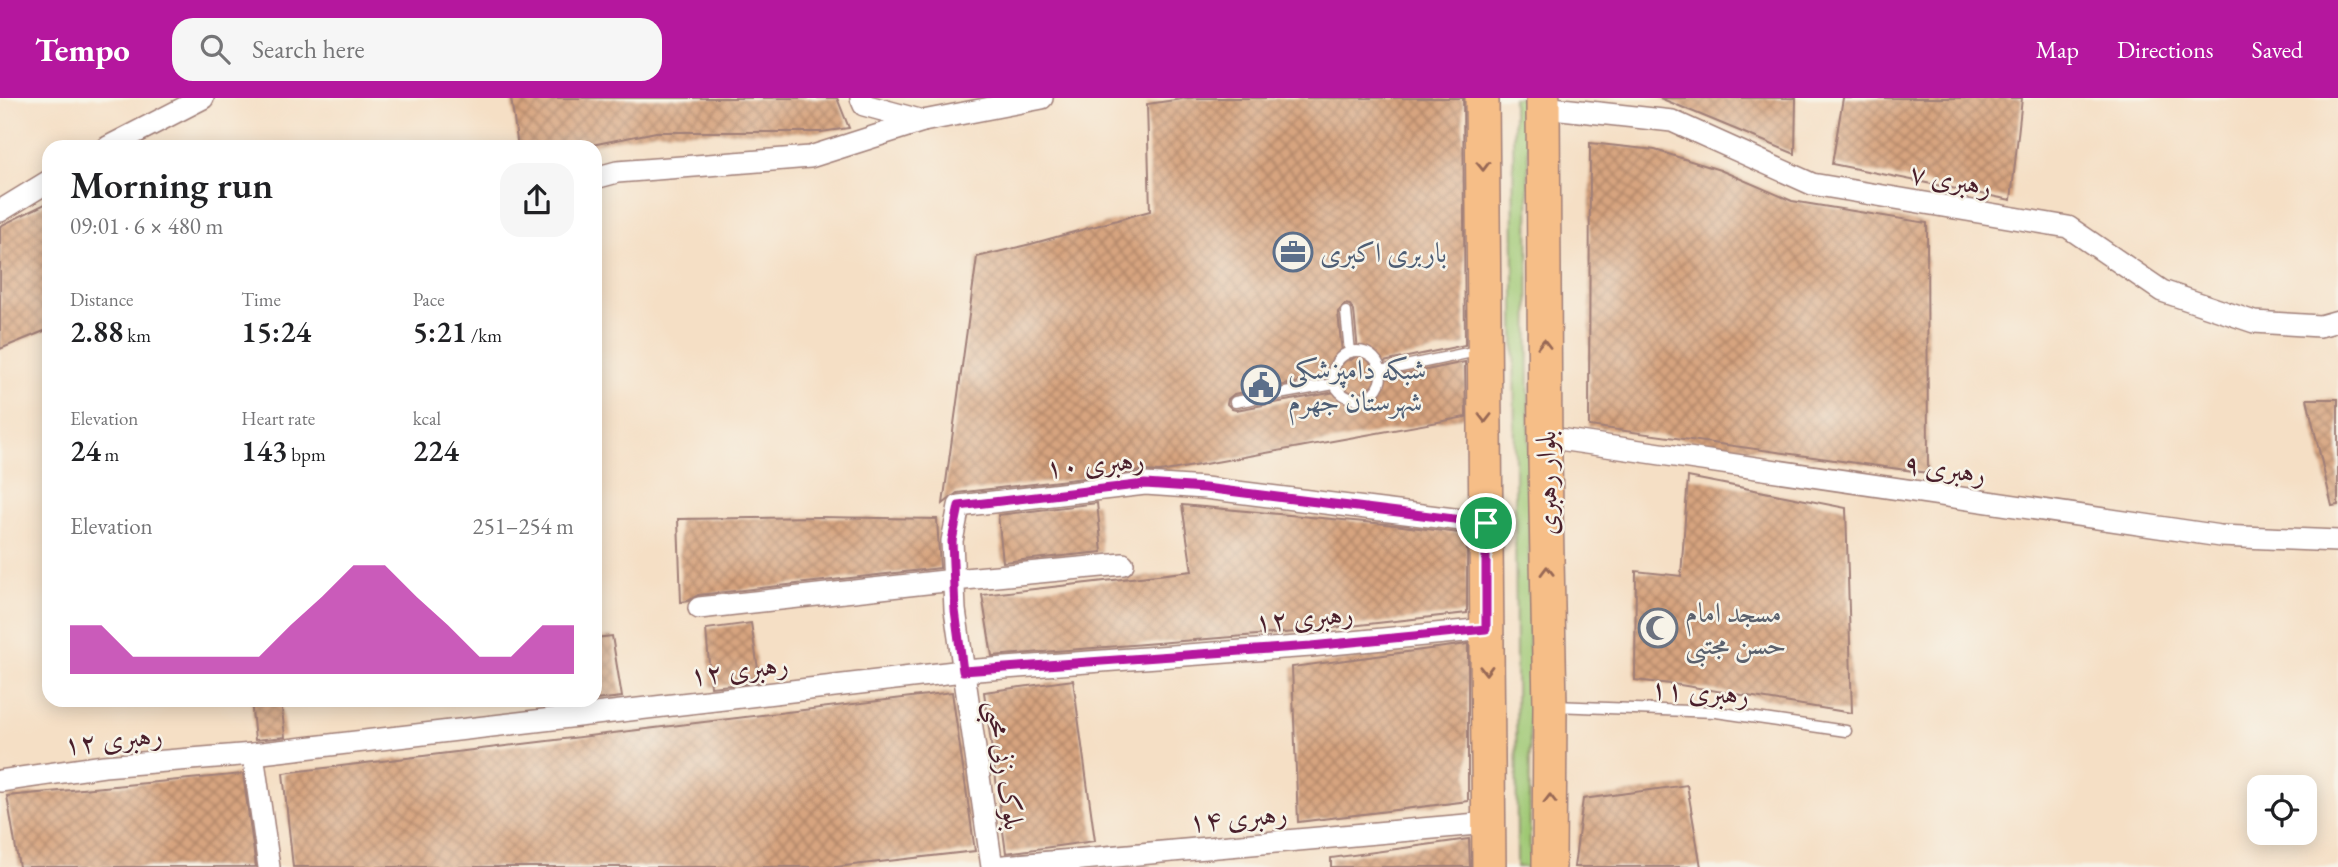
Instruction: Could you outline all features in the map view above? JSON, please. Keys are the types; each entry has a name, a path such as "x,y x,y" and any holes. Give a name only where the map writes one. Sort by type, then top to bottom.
{"main road":[{"path":"1482,98 1489,867"},
{"name":"بلوار رهبری","path":"1543,102 1550,706 1549,867"}],"street":[{"path":"122,140 203,98"},
{"path":"861,98 864,105 923,121"},
{"path":"602,176 617,172 810,157 923,121 1042,98"},
{"name":"رهبری ۷","path":"1543,102 1672,121 1812,184 2068,227 2162,291 2254,322 2320,326 2338,321"},
{"path":"0,211 42,185"},
{"name":"رهبری ۹","path":"1545,437 2220,536 2338,541"},
{"name":"رهبری ۱۰","path":"963,671 952,541 959,506 1145,484 1205,488 1486,523"},
{"path":"699,608 1123,564"},
{"name":"رهبری ۱۲","path":"0,780 104,766 253,754 963,671 1311,646 1486,629"},
{"name":"بلوک زنی محبی","path":"963,671 993,867"},
{"path":"253,754 269,867"},
{"name":"رهبری ۱۴","path":"993,867 1489,823"}],"lane":[{"path":"1346,312 1350,352"},
{"path":"1381,371 1485,350"},
{"path":"1359,351 1373,358 1381,371 1378,387 1366,398 1349,398 1342,395 1334,384 1332,373 1339,359 1350,352 1359,351"},
{"path":"1236,402 1334,384"},
{"name":"رهبری ۱۱","path":"1550,706 1716,712 1846,730"}],"green space":[{"path":"1513,98 1528,98 1530,867 1517,867"}],"building":[{"path":"511,98 837,98 849,128 821,132 656,132 602,143 602,140 517,140"},
{"path":"1189,98 1463,98 1465,345 1379,363 1373,372 1376,377 1383,379 1465,362 1466,417 1160,472 1143,471 957,493 943,504 977,257 1150,211 1147,104","holes":["1345,304 1350,305 1354,311 1358,351 1357,356 1351,360 1346,359 1342,353 1338,312","1333,376 1340,378 1342,383 1340,389 1335,392 1236,410 1227,404 1234,394"]},
{"path":"1660,98 1796,98 1795,154"},
{"path":"1843,98 2022,98 2011,200 1832,164"},
{"path":"1590,143 1655,150 1720,170 1792,201 1927,223 1928,473 1589,426"},
{"path":"42,205 42,332 0,349 0,226"},
{"path":"2307,399 2338,399 2338,505 2332,506"},
{"path":"1688,477 1846,508 1852,713 1635,680 1636,571 1681,576"},
{"path":"1097,503 1102,552 1003,562 998,515"},
{"path":"1182,505 1467,534 1467,613 1296,632 992,656 982,595 1192,571"},
{"path":"678,519 937,519 940,568 698,595 681,602"},
{"path":"751,623 760,682 711,687 706,629"},
{"path":"612,636 622,697 602,699 602,637"},
{"path":"1468,644 1468,801 1298,822 1292,667"},
{"path":"1073,680 1095,841 1006,853 984,692"},
{"path":"952,692 975,851 836,867 293,867 283,773"},
{"path":"252,707 282,707 285,737 255,740"},
{"path":"243,774 256,867 19,867 7,796"},
{"path":"1687,785 1701,867 1574,867 1583,799"},
{"path":"1469,839 1470,867 1331,867 1331,858"}],"place":[{"name":"باربری اکبری","path":"1293,252"},
{"name":"شبکه دامپزشکی شهرستان جهرم","path":"1261,385"},
{"name":"مسجد امام حسن مجتبی","path":"1658,628"}],"route":[{"path":"1145,484 1205,488 1486,523 1486,629 1311,646 963,671 955,610 952,541 959,506 1145,484"}]}
